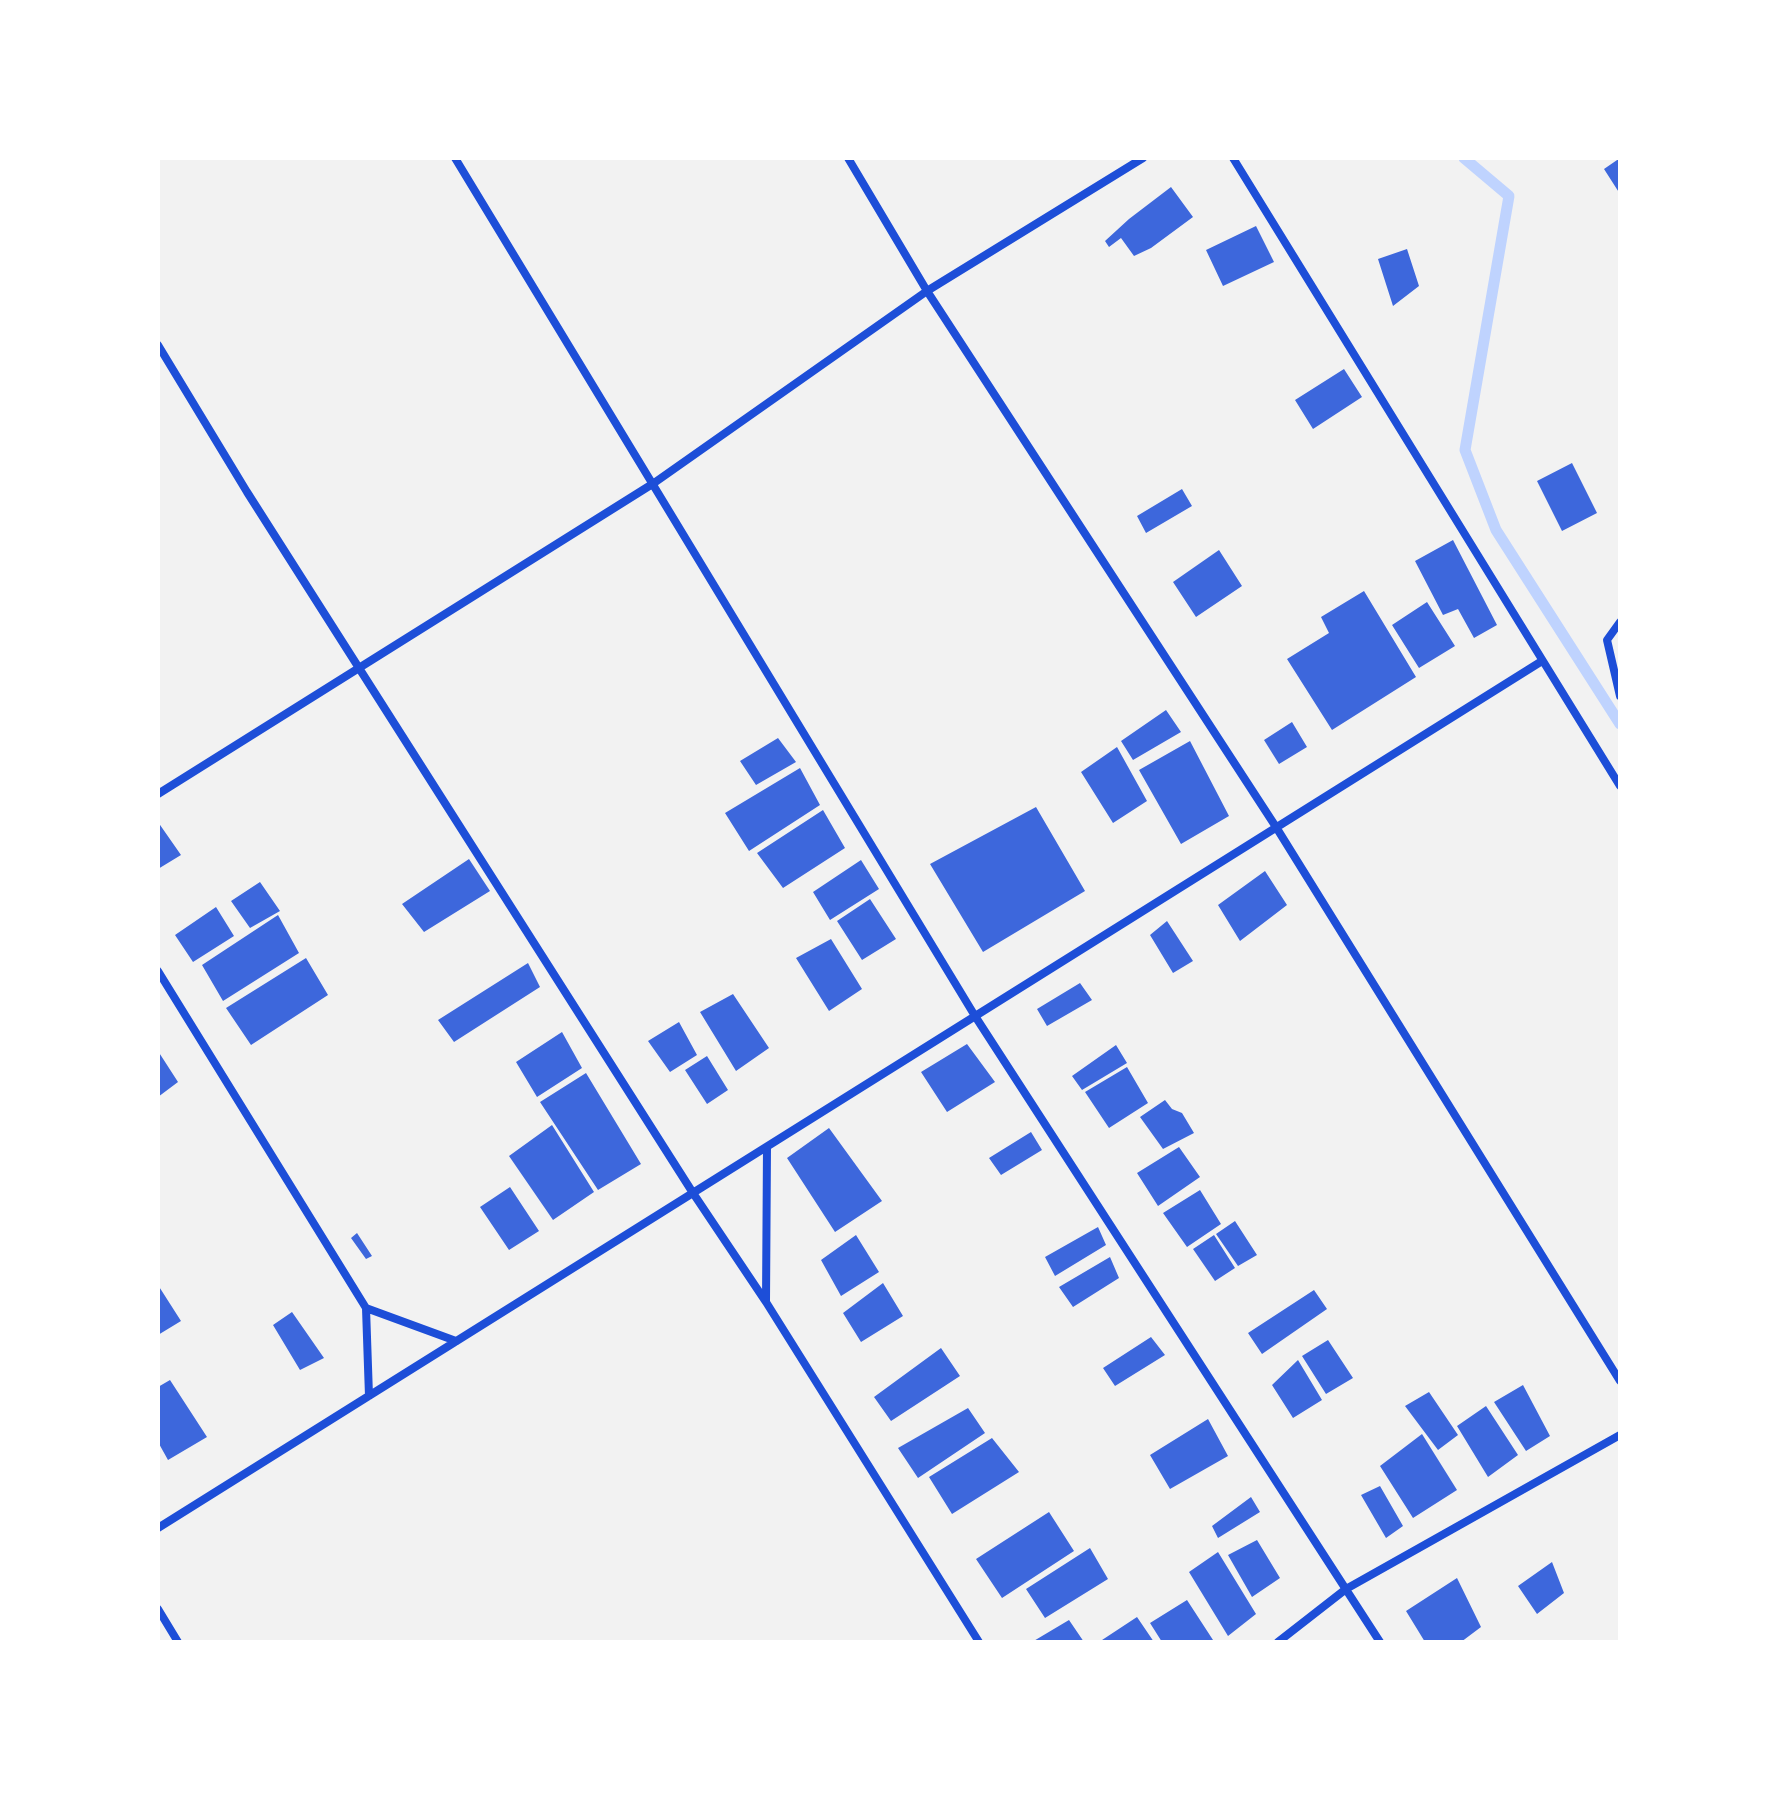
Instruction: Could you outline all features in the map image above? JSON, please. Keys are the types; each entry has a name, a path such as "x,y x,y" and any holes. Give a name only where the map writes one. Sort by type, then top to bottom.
{"street":[{"path":"455,158 975,1016 1380,1642"},
{"path":"848,158 927,291 1276,827 1620,1381"},
{"path":"158,794 654,483 927,291 1143,158"},
{"path":"1233,158 1620,786"},
{"path":"158,345 247,492 693,1193 766,1302 979,1642"},
{"path":"1620,622 1607,640 1620,696"},
{"path":"158,1528 1542,661"},
{"path":"158,971 366,1308 369,1396"},
{"path":"766,1302 767,1147"},
{"path":"366,1308 456,1341"},
{"path":"1278,1642 1346,1589 1620,1435"},
{"path":"158,1609 178,1642"}],"building":[{"path":"1620,158 1620,194 1604,169"},
{"path":"1171,187 1193,217 1151,248 1134,256 1121,238 1109,247 1105,241"},
{"path":"1256,226 1274,262 1223,286 1206,250"},
{"path":"1407,249 1419,286 1393,306 1378,259"},
{"path":"1344,369 1362,397 1313,429 1295,400"},
{"path":"1572,463 1597,513 1562,531 1537,481"},
{"path":"1182,489 1192,506 1146,533 1137,516"},
{"path":"1453,540 1497,625 1474,638 1458,609 1443,615 1415,561"},
{"path":"1219,550 1242,586 1196,617 1173,582"},
{"path":"1364,591 1416,677 1332,730 1287,659 1329,633 1321,617"},
{"path":"1427,602 1455,646 1419,668 1392,625"},
{"path":"1166,710 1181,732 1133,760 1121,741"},
{"path":"1292,722 1307,747 1279,764 1264,740"},
{"path":"778,738 796,762 756,785 740,761"},
{"path":"1190,741 1229,816 1181,844 1139,770"},
{"path":"1117,747 1147,801 1113,823 1081,772"},
{"path":"800,768 820,805 749,851 725,813"},
{"path":"1036,807 1085,891 983,952 930,864"},
{"path":"823,810 845,848 783,888 757,853"},
{"path":"158,822 181,855 158,869"},
{"path":"469,859 490,891 424,932 402,904"},
{"path":"861,860 879,889 830,920 813,892"},
{"path":"1265,871 1287,905 1240,941 1218,905"},
{"path":"260,882 280,911 250,928 231,901"},
{"path":"870,899 896,939 862,960 837,921"},
{"path":"216,907 234,936 193,962 175,935"},
{"path":"278,915 299,953 223,1001 202,965"},
{"path":"1167,921 1193,961 1173,973 1150,935"},
{"path":"831,939 862,989 829,1011 796,958"},
{"path":"306,958 328,995 251,1045 226,1008"},
{"path":"528,963 540,987 454,1042 438,1020"},
{"path":"1080,983 1092,1000 1047,1026 1037,1009"},
{"path":"733,994 769,1048 736,1071 700,1012"},
{"path":"679,1022 697,1055 670,1072 648,1041"},
{"path":"562,1032 582,1068 537,1097 516,1062"},
{"path":"967,1044 995,1082 947,1112 921,1072"},
{"path":"1116,1045 1127,1063 1082,1090 1072,1076"},
{"path":"158,1051 178,1082 158,1097"},
{"path":"707,1056 728,1090 707,1104 685,1070"},
{"path":"1127,1067 1148,1103 1109,1128 1085,1092"},
{"path":"586,1073 641,1164 598,1190 540,1102"},
{"path":"1165,1100 1172,1109 1182,1113 1194,1133 1163,1149 1140,1117"},
{"path":"552,1125 594,1192 553,1220 509,1156"},
{"path":"829,1128 882,1201 835,1232 787,1158"},
{"path":"1031,1132 1042,1150 1001,1175 989,1158"},
{"path":"1179,1147 1200,1177 1158,1206 1137,1173"},
{"path":"510,1187 539,1231 509,1250 480,1207"},
{"path":"1200,1190 1221,1224 1187,1247 1163,1213"},
{"path":"1235,1221 1257,1255 1238,1266 1216,1234"},
{"path":"1098,1227 1106,1245 1055,1276 1045,1257"},
{"path":"357,1233 372,1256 366,1259 351,1238"},
{"path":"856,1235 879,1272 841,1296 821,1260"},
{"path":"1214,1235 1235,1268 1215,1281 1193,1249"},
{"path":"1110,1257 1119,1278 1073,1307 1059,1287"},
{"path":"883,1283 903,1316 861,1342 843,1313"},
{"path":"158,1285 181,1321 158,1335"},
{"path":"1314,1290 1327,1309 1262,1354 1248,1333"},
{"path":"292,1312 324,1358 300,1370 273,1325"},
{"path":"1151,1337 1165,1355 1115,1386 1103,1368"},
{"path":"1328,1340 1353,1378 1326,1394 1302,1356"},
{"path":"941,1348 960,1376 891,1421 874,1397"},
{"path":"1298,1360 1322,1400 1293,1418 1272,1385"},
{"path":"170,1380 207,1437 168,1460 158,1442 158,1387"},
{"path":"1523,1385 1550,1436 1526,1451 1494,1402"},
{"path":"1429,1392 1458,1435 1438,1450 1405,1406"},
{"path":"1486,1406 1518,1455 1488,1477 1457,1426"},
{"path":"968,1408 985,1433 918,1478 898,1448"},
{"path":"1208,1419 1228,1456 1170,1489 1150,1455"},
{"path":"1422,1434 1457,1490 1413,1518 1380,1466"},
{"path":"992,1438 1019,1472 952,1514 929,1477"},
{"path":"1380,1486 1403,1526 1386,1538 1361,1495"},
{"path":"1251,1497 1260,1512 1218,1538 1212,1526"},
{"path":"1049,1512 1074,1551 1002,1598 976,1559"},
{"path":"1257,1540 1280,1578 1252,1597 1228,1555"},
{"path":"1090,1548 1108,1579 1045,1618 1026,1589"},
{"path":"1218,1552 1256,1614 1228,1636 1189,1572"},
{"path":"1552,1562 1564,1593 1537,1614 1518,1586"},
{"path":"1457,1578 1481,1627 1461,1642 1425,1642 1406,1611"},
{"path":"1187,1600 1213,1640 1162,1642 1150,1623"},
{"path":"1137,1617 1154,1642 1099,1642"},
{"path":"1069,1620 1084,1642 1032,1642"}],"waterway":[{"path":"1464,158 1509,196 1465,450 1496,530 1620,724"}]}
